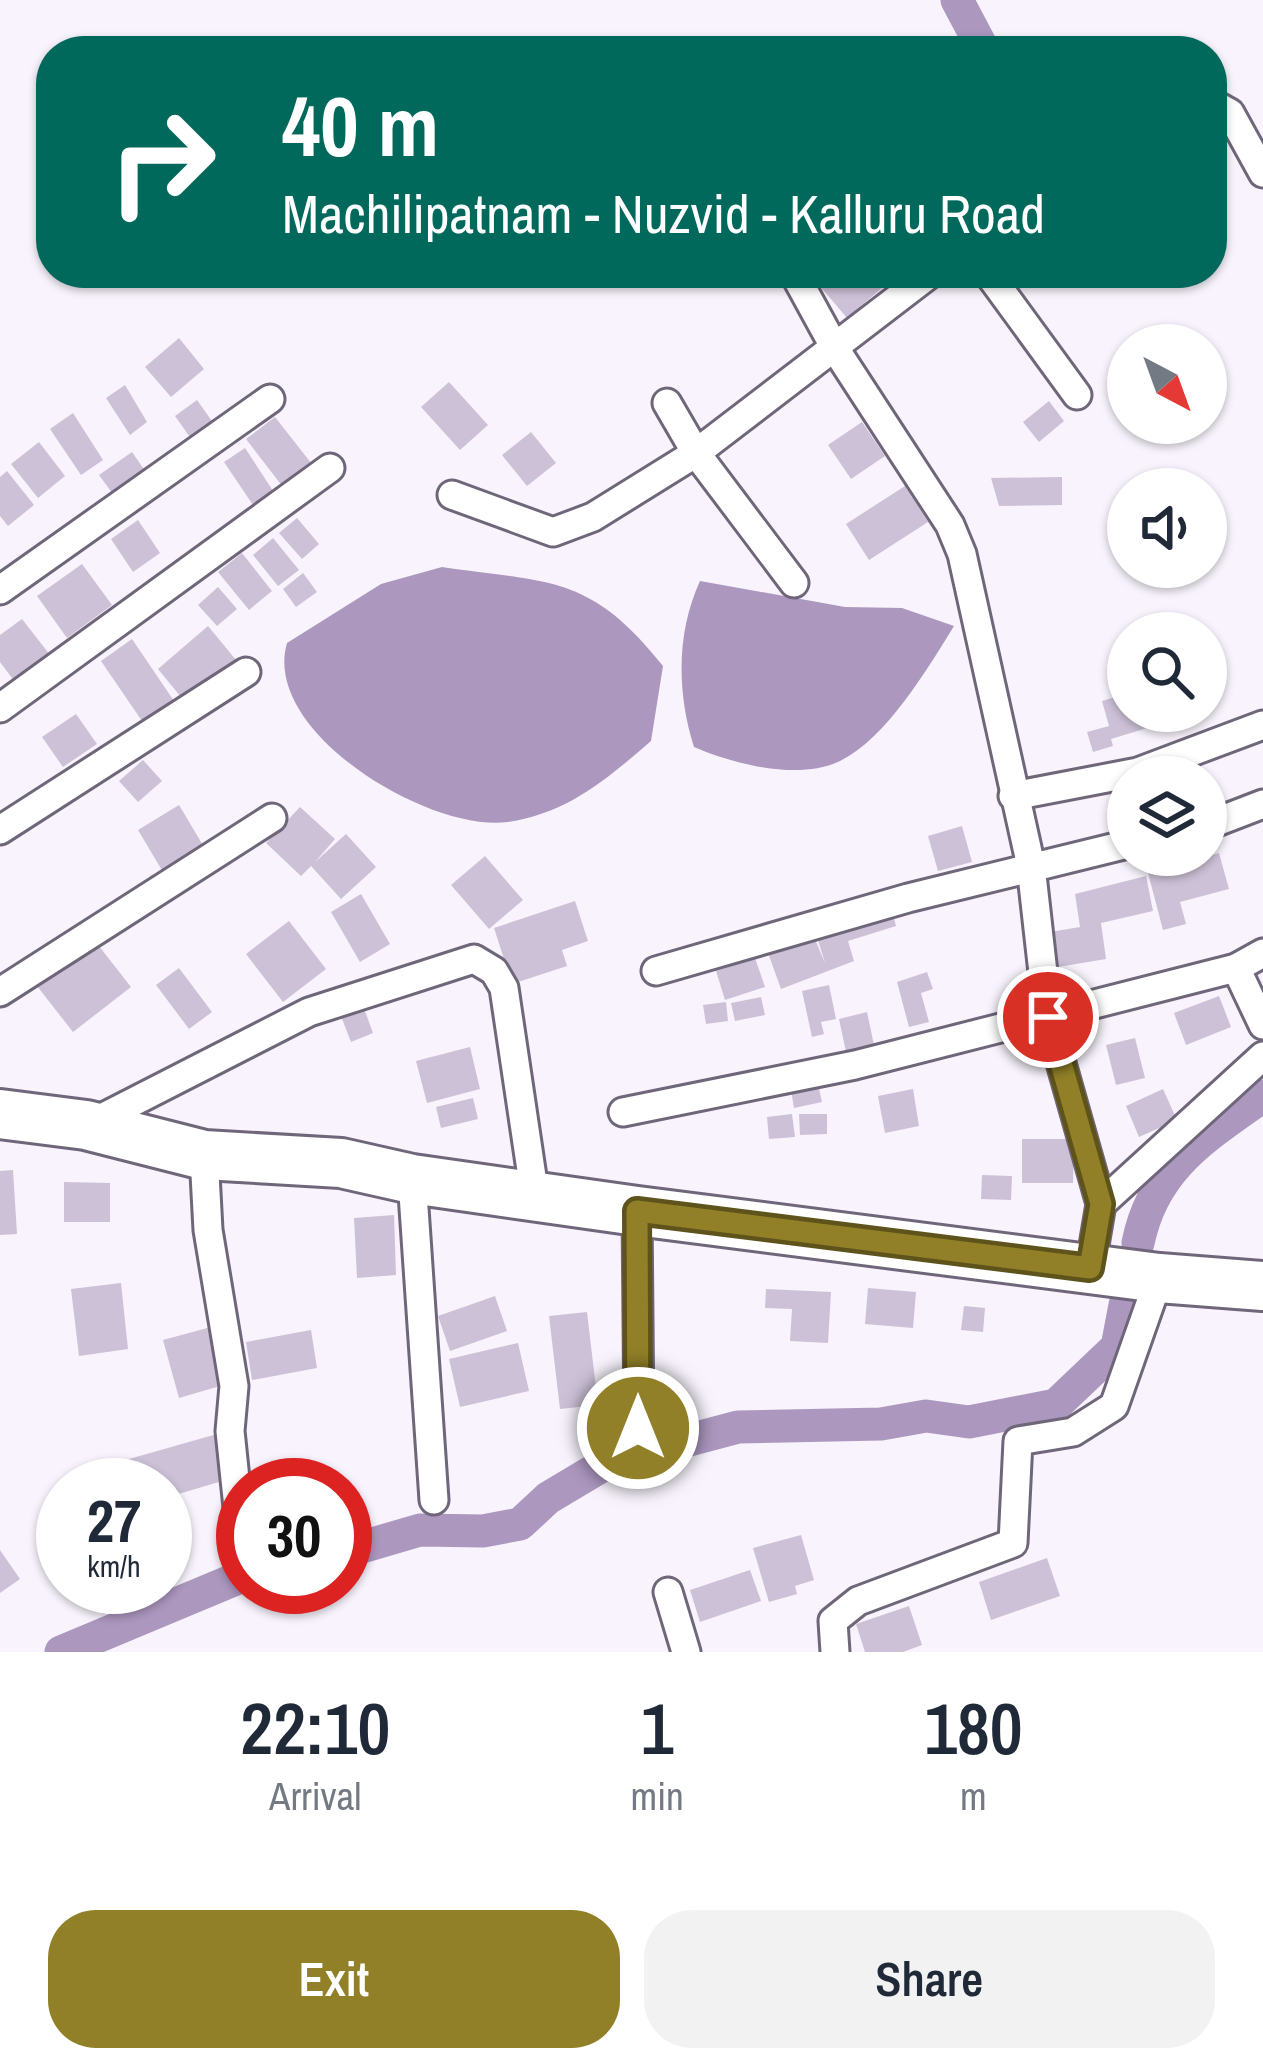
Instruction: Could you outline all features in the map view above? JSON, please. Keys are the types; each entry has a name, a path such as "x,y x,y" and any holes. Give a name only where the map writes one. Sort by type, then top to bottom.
{"highway":[{"path":"0,1114 86,1126 204,1155 341,1163 412,1179 637,1211 1160,1278 1255,1285"}],"street":[{"path":"1227,112 1263,173"},
{"path":"802,288 836,350 950,525 962,554 1031,866 1048,1017 1101,1204 1090,1268"},
{"path":"452,494 553,532 593,517 696,453 912,288"},
{"path":"999,288 1077,395"},
{"path":"0,590 270,400"},
{"path":"667,403 696,453 794,583"},
{"path":"0,708 329,468"},
{"path":"0,830 246,671"},
{"path":"1013,796 1138,772 1263,725"},
{"path":"1227,818 1263,804"},
{"path":"0,992 272,818"},
{"path":"656,971 1107,849"},
{"path":"623,1112 855,1065 1236,968 1263,953"},
{"path":"86,1126 309,1012 474,959 494,971 504,988 535,1197"},
{"path":"1236,968 1263,1025"},
{"path":"1101,1204 1263,1055"},
{"path":"204,1155 208,1230 234,1386 233,1458"},
{"path":"412,1179 434,1500"},
{"path":"637,1211 638,1428"},
{"path":"835,1652 833,1621 858,1601 1012,1543 1018,1441 1073,1432 1114,1406 1160,1278"},
{"path":"668,1592 686,1652"}],"shaded area":[{"path":"442,567 566,588 613,614 663,666 651,741 568,802 508,822 475,821 437,811 358,770 325,742 300,710 286,677 287,643 381,584"},
{"path":"700,581 845,607 902,608 954,626 904,701 857,751 824,767 766,768 694,747 684,706 682,664 687,621"}],"building":[{"path":"822,288 882,288 847,318"},
{"path":"179,338 204,369 171,397 145,367"},
{"path":"449,382 488,425 460,450 421,407"},
{"path":"125,385 147,422 130,435 106,398"},
{"path":"197,400 214,424 192,440 175,416"},
{"path":"1049,401 1064,421 1039,442 1023,422"},
{"path":"73,413 103,460 81,475 50,429"},
{"path":"275,417 315,468 286,491 246,439"},
{"path":"862,422 885,456 851,479 828,445"},
{"path":"531,432 556,463 527,486 502,455"},
{"path":"39,442 65,476 38,498 11,464"},
{"path":"245,448 277,497 257,511 224,462"},
{"path":"132,452 150,478 118,501 99,475"},
{"path":"7,471 34,505 8,526 0,516 0,477"},
{"path":"1062,477 1062,505 999,506 991,478"},
{"path":"905,486 928,522 869,560 846,524"},
{"path":"297,518 319,544 302,559 279,533"},
{"path":"138,520 160,553 133,572 111,539"},
{"path":"273,538 299,570 278,586 253,555"},
{"path":"242,553 272,591 249,610 218,572"},
{"path":"82,564 112,605 67,638 37,596"},
{"path":"303,573 317,592 296,607 283,589"},
{"path":"218,587 237,609 217,626 198,605"},
{"path":"22,619 50,655 15,682 0,662 0,635"},
{"path":"208,626 236,660 185,702 158,669"},
{"path":"132,639 174,701 142,721 101,661"},
{"path":"76,714 97,744 63,767 42,737"},
{"path":"1107,727 1107,732 1134,732 1111,739 1113,746 1093,752 1087,732"},
{"path":"143,760 162,781 138,802 119,781"},
{"path":"179,805 207,852 166,877 138,830"},
{"path":"300,807 335,839 315,862 346,834 376,867 341,899 311,866 301,876 266,843"},
{"path":"962,826 972,862 938,871 928,836"},
{"path":"485,856 523,900 489,929 451,885"},
{"path":"1146,876 1153,911 1101,923 1106,959 1058,967 1044,933 1080,927 1075,894"},
{"path":"1149,876 1225,876 1229,889 1180,902 1186,924 1163,930"},
{"path":"361,894 390,944 360,962 331,912"},
{"path":"575,901 588,941 562,950 567,966 512,984 494,928"},
{"path":"891,907 896,926 848,941 854,961 781,989 768,953 814,937 825,963 815,930"},
{"path":"289,921 326,969 283,1002 246,954"},
{"path":"95,941 131,987 73,1032 37,986"},
{"path":"755,958 765,987 725,1000 716,971"},
{"path":"179,968 212,1012 189,1029 156,985"},
{"path":"927,972 933,989 921,993 929,1022 909,1027 897,982"},
{"path":"829,985 836,1019 821,1022 824,1034 812,1037 802,991"},
{"path":"1219,996 1231,1027 1186,1045 1174,1013"},
{"path":"761,997 765,1015 735,1021 731,1003"},
{"path":"726,1002 728,1021 706,1024 703,1005"},
{"path":"362,1003 373,1033 351,1042 339,1011"},
{"path":"867,1012 874,1045 846,1052 839,1019"},
{"path":"1135,1038 1145,1078 1116,1085 1106,1045"},
{"path":"470,1047 480,1089 427,1103 416,1061"},
{"path":"818,1084 822,1102 794,1108 791,1090"},
{"path":"913,1089 919,1126 885,1133 878,1096"},
{"path":"1163,1089 1177,1120 1139,1137 1126,1106"},
{"path":"473,1098 478,1119 441,1128 436,1107"},
{"path":"792,1114 795,1137 769,1139 767,1117"},
{"path":"799,1114 827,1114 827,1134 800,1135"},
{"path":"1022,1139 1074,1139 1073,1183 1022,1183"},
{"path":"13,1170 17,1234 0,1235 0,1171"},
{"path":"982,1175 1012,1176 1011,1200 981,1199"},
{"path":"64,1182 110,1183 110,1222 64,1222"},
{"path":"394,1215 396,1275 357,1278 354,1218"},
{"path":"121,1283 128,1349 79,1356 71,1289"},
{"path":"868,1288 916,1292 913,1328 865,1324"},
{"path":"766,1289 831,1292 828,1343 790,1341 792,1309 765,1308"},
{"path":"495,1296 507,1331 450,1351 438,1316"},
{"path":"964,1306 985,1308 983,1332 961,1330"},
{"path":"587,1312 598,1405 560,1409 549,1316"},
{"path":"211,1327 227,1384 179,1398 163,1340"},
{"path":"311,1330 317,1368 252,1380 246,1342"},
{"path":"518,1343 529,1391 460,1407 449,1359"},
{"path":"217,1434 223,1458 216,1458 216,1483 192,1490 192,1458 133,1458"},
{"path":"801,1535 814,1580 795,1586 797,1594 769,1602 753,1548"},
{"path":"0,1550 20,1579 0,1593"},
{"path":"1047,1558 1060,1596 991,1620 979,1582"},
{"path":"750,1570 761,1601 700,1622 690,1590"},
{"path":"909,1606 922,1645 903,1652 865,1652 856,1624"}],"waterway":[{"path":"957,0 976,36"},
{"path":"1138,1243 1156,1194 1184,1157 1263,1096"},
{"path":"372,1544 420,1530 483,1531 520,1524 548,1498 610,1461 738,1427 881,1424 926,1416 969,1422 1056,1405 1117,1347 1125,1305"},
{"path":"61,1652 216,1587"}],"route":[{"path":"638,1428 637,1211 1090,1268 1101,1204 1048,1017"}]}
